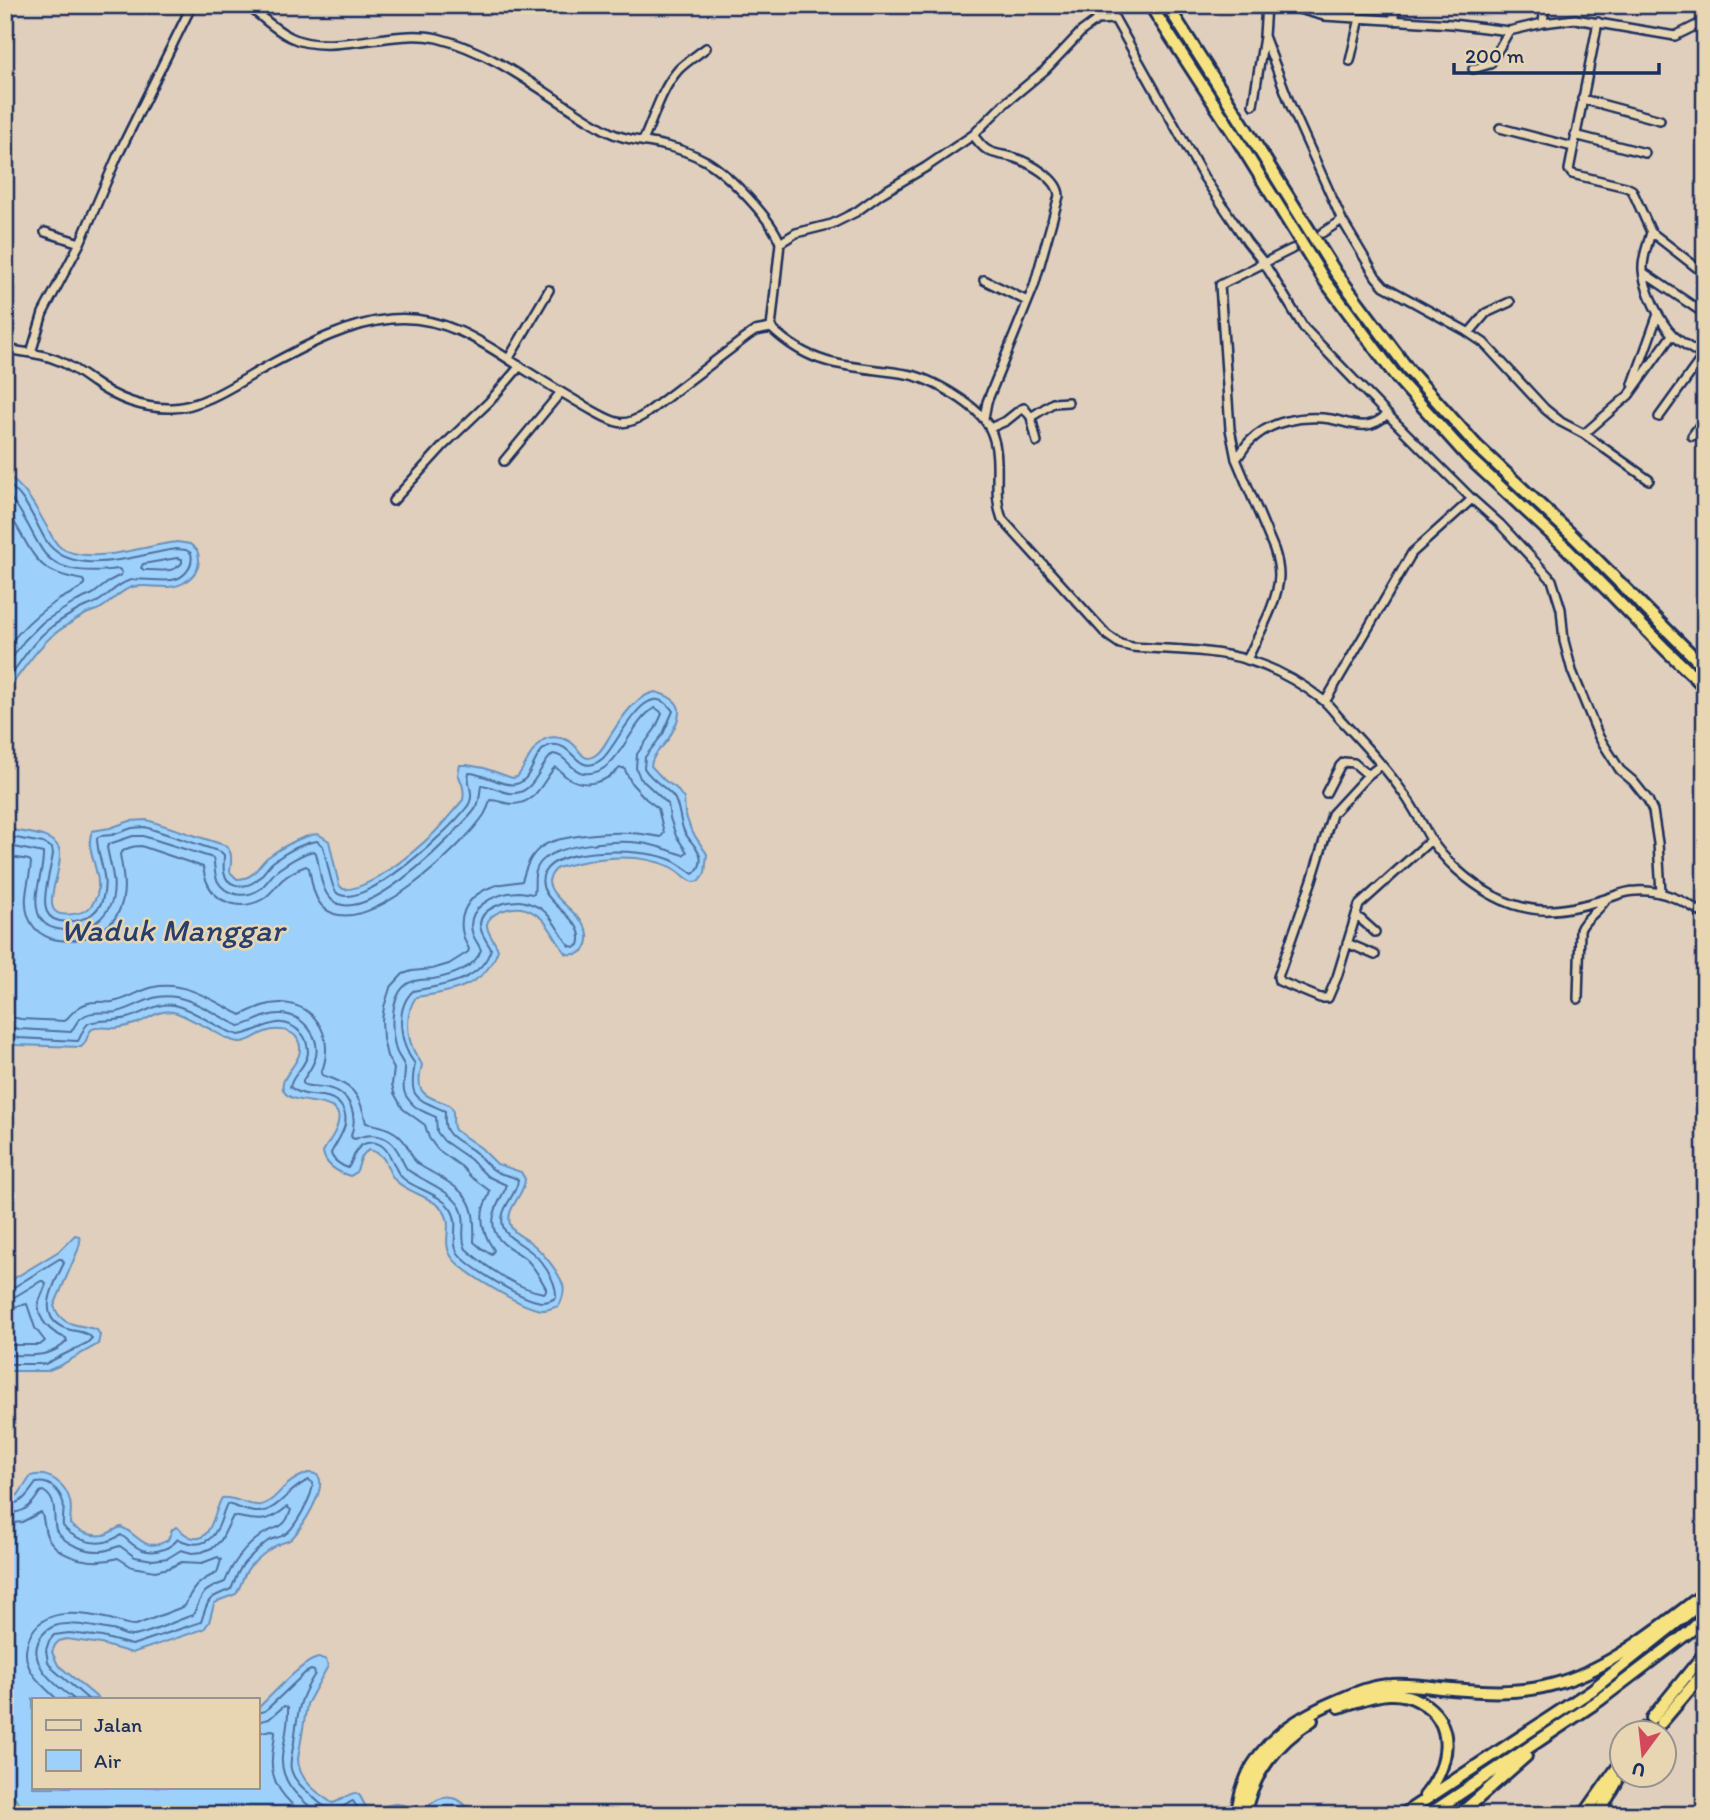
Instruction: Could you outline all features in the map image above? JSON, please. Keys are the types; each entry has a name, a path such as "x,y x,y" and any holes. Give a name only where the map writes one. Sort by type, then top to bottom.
{"highway":[{"path":"1150,5 1325,281 1397,377 1467,456 1562,544 1665,650 1705,687"},
{"path":"1167,5 1336,273 1408,369 1478,446 1572,534 1705,668"},
{"path":"1402,1815 1592,1690 1679,1622 1705,1596"},
{"path":"1237,1815 1243,1785 1255,1762 1270,1742 1306,1714 1359,1692 1390,1685 1498,1692 1551,1685 1603,1665 1705,1596"},
{"path":"1428,1815 1601,1699 1705,1617"},
{"path":"1705,1653 1656,1720 1705,1671"},
{"path":"1245,1815 1252,1787 1263,1767 1277,1747 1291,1734 1333,1709 1392,1693 1413,1698 1426,1705 1437,1716 1443,1728 1445,1749 1441,1772 1419,1804"},
{"path":"1459,1815 1557,1728"},
{"path":"1584,1815 1608,1787"},
{"path":"1590,1815 1608,1788"},
{"path":"1600,1815 1610,1788"}],"street":[{"path":"31,354 43,313 80,243 117,157 192,5"},
{"path":"247,5 290,37 311,44 418,36 460,46 520,74 609,132 683,151 713,166 764,216 776,232 780,243 771,328"},
{"path":"1109,5 1203,176 1264,263 1304,328 1387,414 1500,524 1552,580 1561,608 1564,641 1572,671 1599,737 1620,770 1633,781 1653,811 1661,893"},
{"path":"1253,105 1266,5"},
{"path":"1284,5 1324,16 1452,24 1509,31 1575,19 1670,36 1704,23"},
{"path":"1393,21 1396,5"},
{"path":"1543,23 1545,5"},
{"path":"1350,61 1360,18"},
{"path":"780,243 796,233 832,224 856,212 973,135 1004,104 1045,70 1082,31 1097,20 1115,19"},
{"path":"1598,22 1570,172 1630,188 1651,232 1705,274"},
{"path":"1473,69 1490,64 1509,31"},
{"path":"1264,36 1290,104 1342,220 1380,282 1483,343 1545,410 1648,480"},
{"path":"643,141 661,97 672,79 687,62 706,48"},
{"path":"1582,99 1660,120"},
{"path":"1500,128 1573,147"},
{"path":"973,135 986,150 1016,158 1050,178 1059,190 1034,286 987,402 984,418"},
{"path":"1575,135 1645,153"},
{"path":"1322,233 1342,220"},
{"path":"1651,232 1643,272 1658,313 1672,335 1704,357 1660,417"},
{"path":"45,233 80,243"},
{"path":"1247,660 1277,588 1278,564 1236,459 1230,429 1220,285 1292,249"},
{"path":"1643,272 1705,314"},
{"path":"984,280 1027,300"},
{"path":"509,358 548,290"},
{"path":"1469,333 1486,313 1510,302"},
{"path":"1629,395 1658,313"},
{"path":"5,349 58,360 128,402 175,408 205,400 327,336 389,319 406,318 447,326 477,338 561,392 613,421 630,423 749,335 771,328"},
{"path":"771,328 803,352 826,361 912,375 962,399 984,418 990,428 997,454 997,494 1002,519 1107,635 1120,644 1132,647 1217,654 1247,660 1286,676 1325,702 1368,747 1411,805 1431,840 1452,864 1481,889 1530,910 1554,911 1634,891 1661,893 1705,915"},
{"path":"1584,434 1629,395 1672,335"},
{"path":"393,501 520,366"},
{"path":"504,461 561,392"},
{"path":"1031,417 1053,404 1068,402"},
{"path":"990,428 1006,421 1021,409 1026,409 1031,417 1037,442"},
{"path":"1236,459 1248,442 1264,429 1282,422 1331,419 1358,426 1382,419 1387,414"},
{"path":"1692,436 1705,418"},
{"path":"1325,702 1412,553 1472,499"},
{"path":"1326,793 1344,762 1354,763 1368,775"},
{"path":"1381,765 1368,775 1332,814 1278,977 1279,981 1327,999 1361,903 1431,840"},
{"path":"1578,999 1580,930 1585,921 1607,899"},
{"path":"1356,915 1375,932"},
{"path":"1347,943 1375,955"}],"water":[{"path":"5,474 30,499 56,543 72,553 101,555 177,542 190,544 197,550 199,564 193,575 179,585 132,587 101,608 61,629 40,648 5,693"},
{"name":"Waduk Manggar","path":"655,692 672,699 677,704 679,715 667,742 653,758 651,766 676,788 684,799 685,813 691,830 707,854 705,873 699,881 693,882 671,867 643,859 599,859 557,868 549,882 557,897 586,928 588,937 583,951 567,954 539,916 524,909 506,909 492,916 487,924 498,950 485,972 476,980 454,990 416,997 409,1015 411,1043 422,1065 419,1080 421,1089 428,1096 451,1107 455,1130 481,1148 497,1164 521,1172 525,1179 522,1191 510,1212 510,1224 515,1232 539,1250 558,1274 564,1290 559,1306 543,1310 522,1303 479,1280 457,1263 448,1250 447,1221 442,1209 396,1181 384,1159 376,1152 369,1150 365,1153 356,1171 350,1176 329,1164 323,1152 335,1132 339,1118 330,1106 301,1100 285,1093 284,1081 296,1062 300,1048 296,1036 288,1032 269,1031 241,1042 226,1038 184,1016 168,1011 125,1027 94,1029 89,1032 81,1047 16,1045 5,1041 5,829 47,838 58,847 60,854 52,903 59,914 74,914 88,909 97,895 98,878 90,846 92,831 130,821 147,820 224,845 231,853 230,872 237,879 252,875 268,857 285,846 318,834 329,841 339,885 343,889 353,888 378,877 404,859 445,821 463,800 458,774 460,765 517,777 538,745 553,737 569,741 585,757 592,757 601,750 629,709 641,698"},
{"path":"75,1235 79,1236 78,1250 54,1306 61,1318 71,1324 97,1330 100,1335 98,1344 47,1371 5,1371 5,1284 59,1251"},
{"path":"308,1473 318,1476 320,1481 312,1508 301,1527 291,1539 274,1546 251,1565 236,1594 214,1604 204,1629 132,1653 101,1644 67,1639 55,1645 52,1652 58,1665 98,1698 32,1698 32,1788 259,1788 259,1707 302,1667 320,1658 326,1660 328,1666 307,1704 298,1759 301,1773 309,1784 332,1803 356,1793 368,1811 396,1804 421,1808 439,1799 454,1798 463,1803 471,1815 29,1815 5,1786 5,1497 18,1495 31,1476 44,1475 56,1480 65,1489 71,1507 70,1524 74,1527 99,1535 121,1527 153,1545 168,1540 176,1527 194,1538 201,1538 210,1527 222,1498 261,1505"}]}
